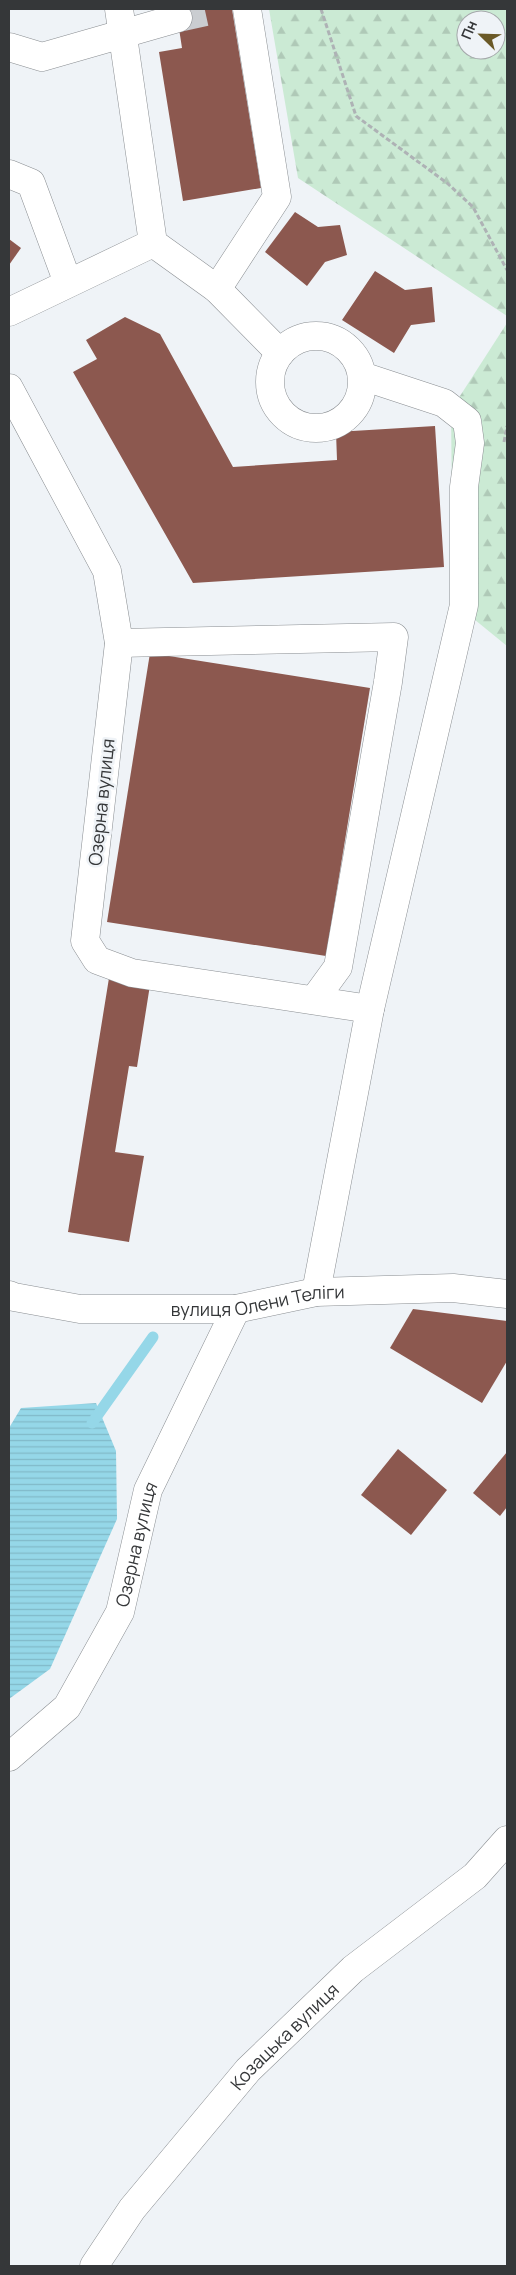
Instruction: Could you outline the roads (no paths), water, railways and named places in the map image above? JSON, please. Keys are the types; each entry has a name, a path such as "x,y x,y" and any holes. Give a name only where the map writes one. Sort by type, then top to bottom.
{"street":[{"path":"217,289 277,197 247,9"},
{"path":"9,46 42,57 121,22 178,18"},
{"path":"121,22 153,243 217,289 280,354"},
{"path":"9,174 31,183 68,283"},
{"path":"9,312 153,243"},
{"path":"321,336 336,340 349,349 358,362 362,376 361,392 356,406 345,418 332,426 317,428 302,426 289,419 279,409 272,396 270,381 273,366 280,354 292,343 306,337 321,336"},
{"path":"316,1292 370,1009 464,605 464,487 470,443 467,421 444,403 362,376"},
{"name":"Озерна вулиця","path":"9,388 107,571 118,643 86,940 97,960 132,972 370,1009"},
{"path":"118,643 394,637 388,682 338,967 314,1000"},
{"name":"вулиця Олени Теліги","path":"9,1295 80,1309 236,1309 316,1292 453,1288 507,1294"},
{"name":"Озерна вулиця","path":"9,1757 67,1707 120,1612 148,1490 236,1309"},
{"name":"Козацька вулиця","path":"94,2266 132,2209 248,2070 353,1969 475,1876 507,1840"}],"water":[{"path":"96,1403 116,1451 117,1519 50,1669 9,1699 9,1428 21,1408"}],"waterway":[{"path":"92,1423 153,1337"}],"tunnel":[{"path":"178,18 219,9"}]}
